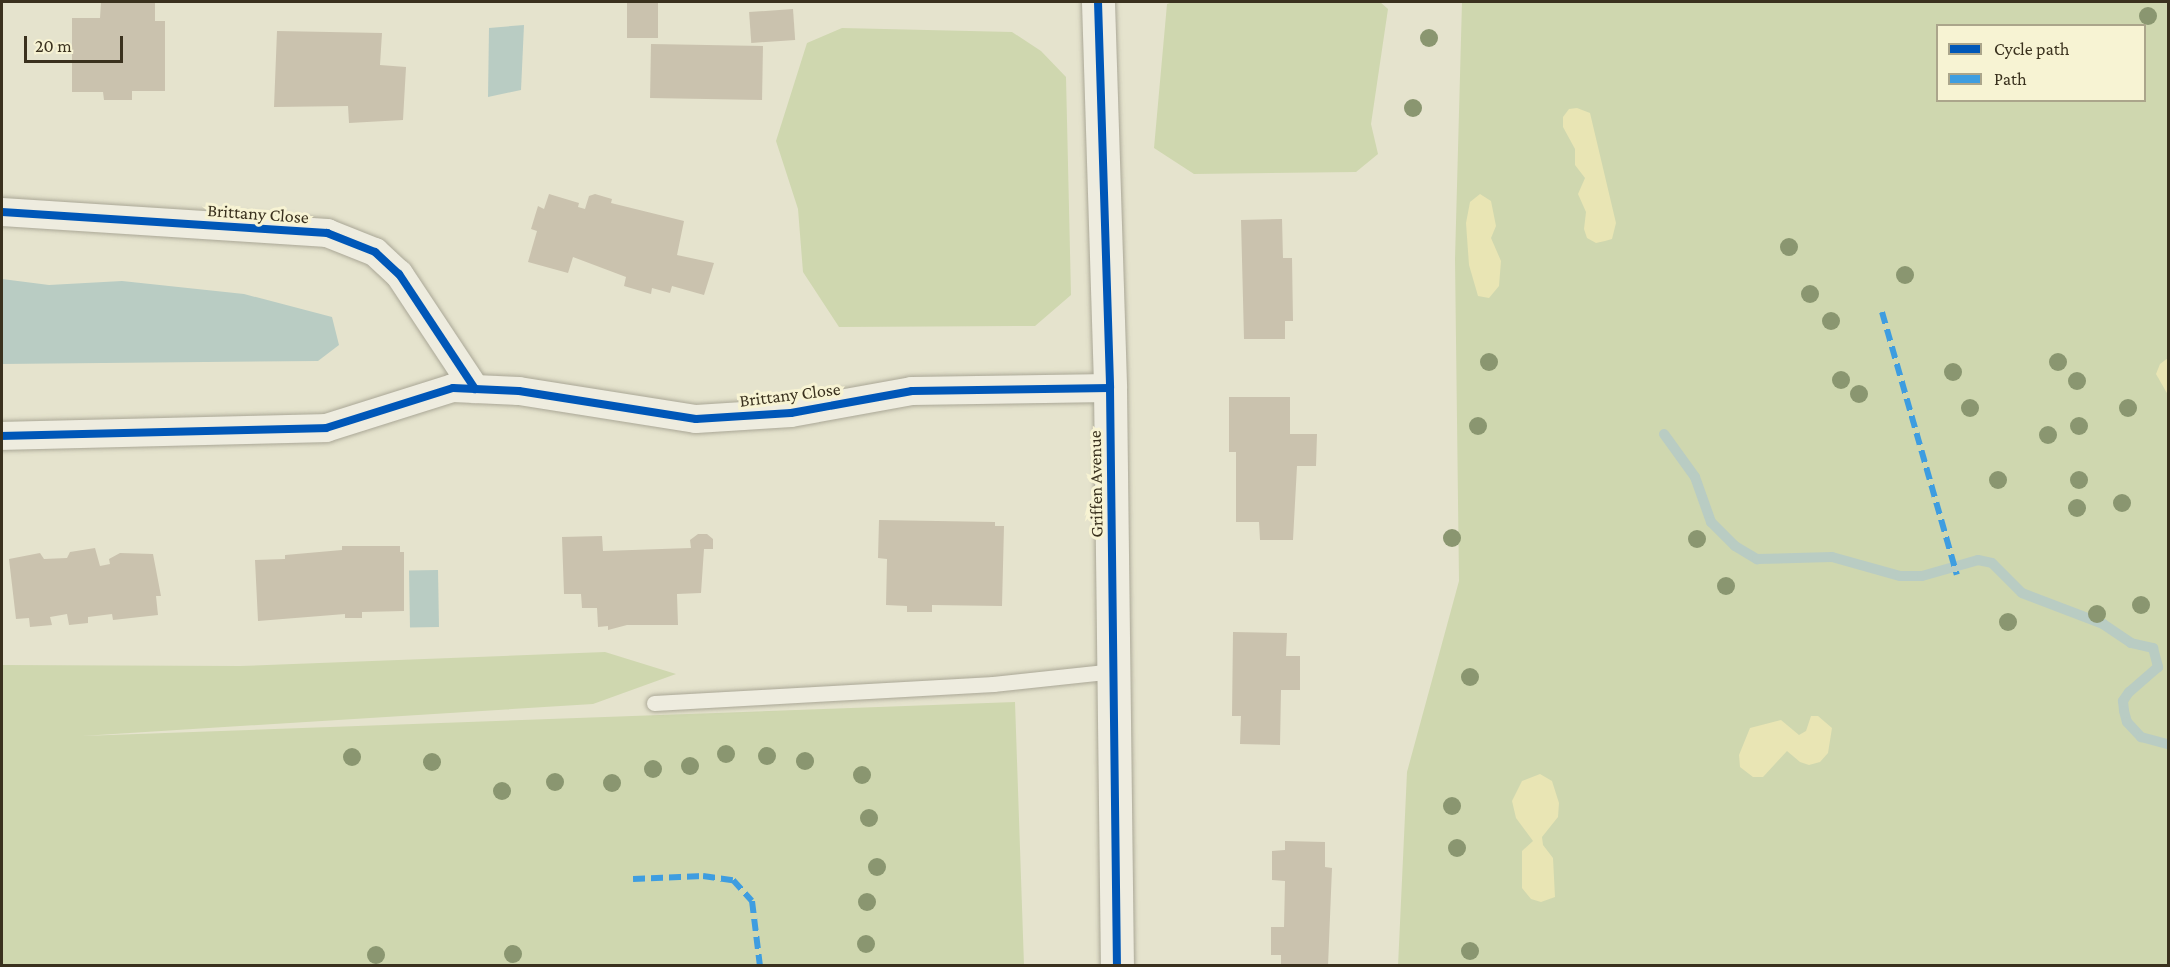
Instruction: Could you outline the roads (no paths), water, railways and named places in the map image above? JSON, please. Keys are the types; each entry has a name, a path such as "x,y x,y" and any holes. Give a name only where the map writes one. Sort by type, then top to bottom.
{"street":[{"name":"Griffen Avenue","path":"1098,2 1110,388 1117,966"},
{"name":"Brittany Close","path":"2,212 327,233 375,252 399,274 475,389"},
{"name":"Brittany Close","path":"2,436 326,428 453,388 519,391 696,419 791,413 912,391 1110,388"}],"lane":[{"path":"654,703 993,684 1113,671"}],"waterway":[{"path":"1664,434 1695,477 1711,522 1735,546 1757,559 1832,557 1900,576 1922,576 1978,560 1992,563 2022,593 2103,624 2131,643 2153,648 2158,667 2129,692 2123,701 2124,711 2127,722 2141,737 2168,744"}]}
